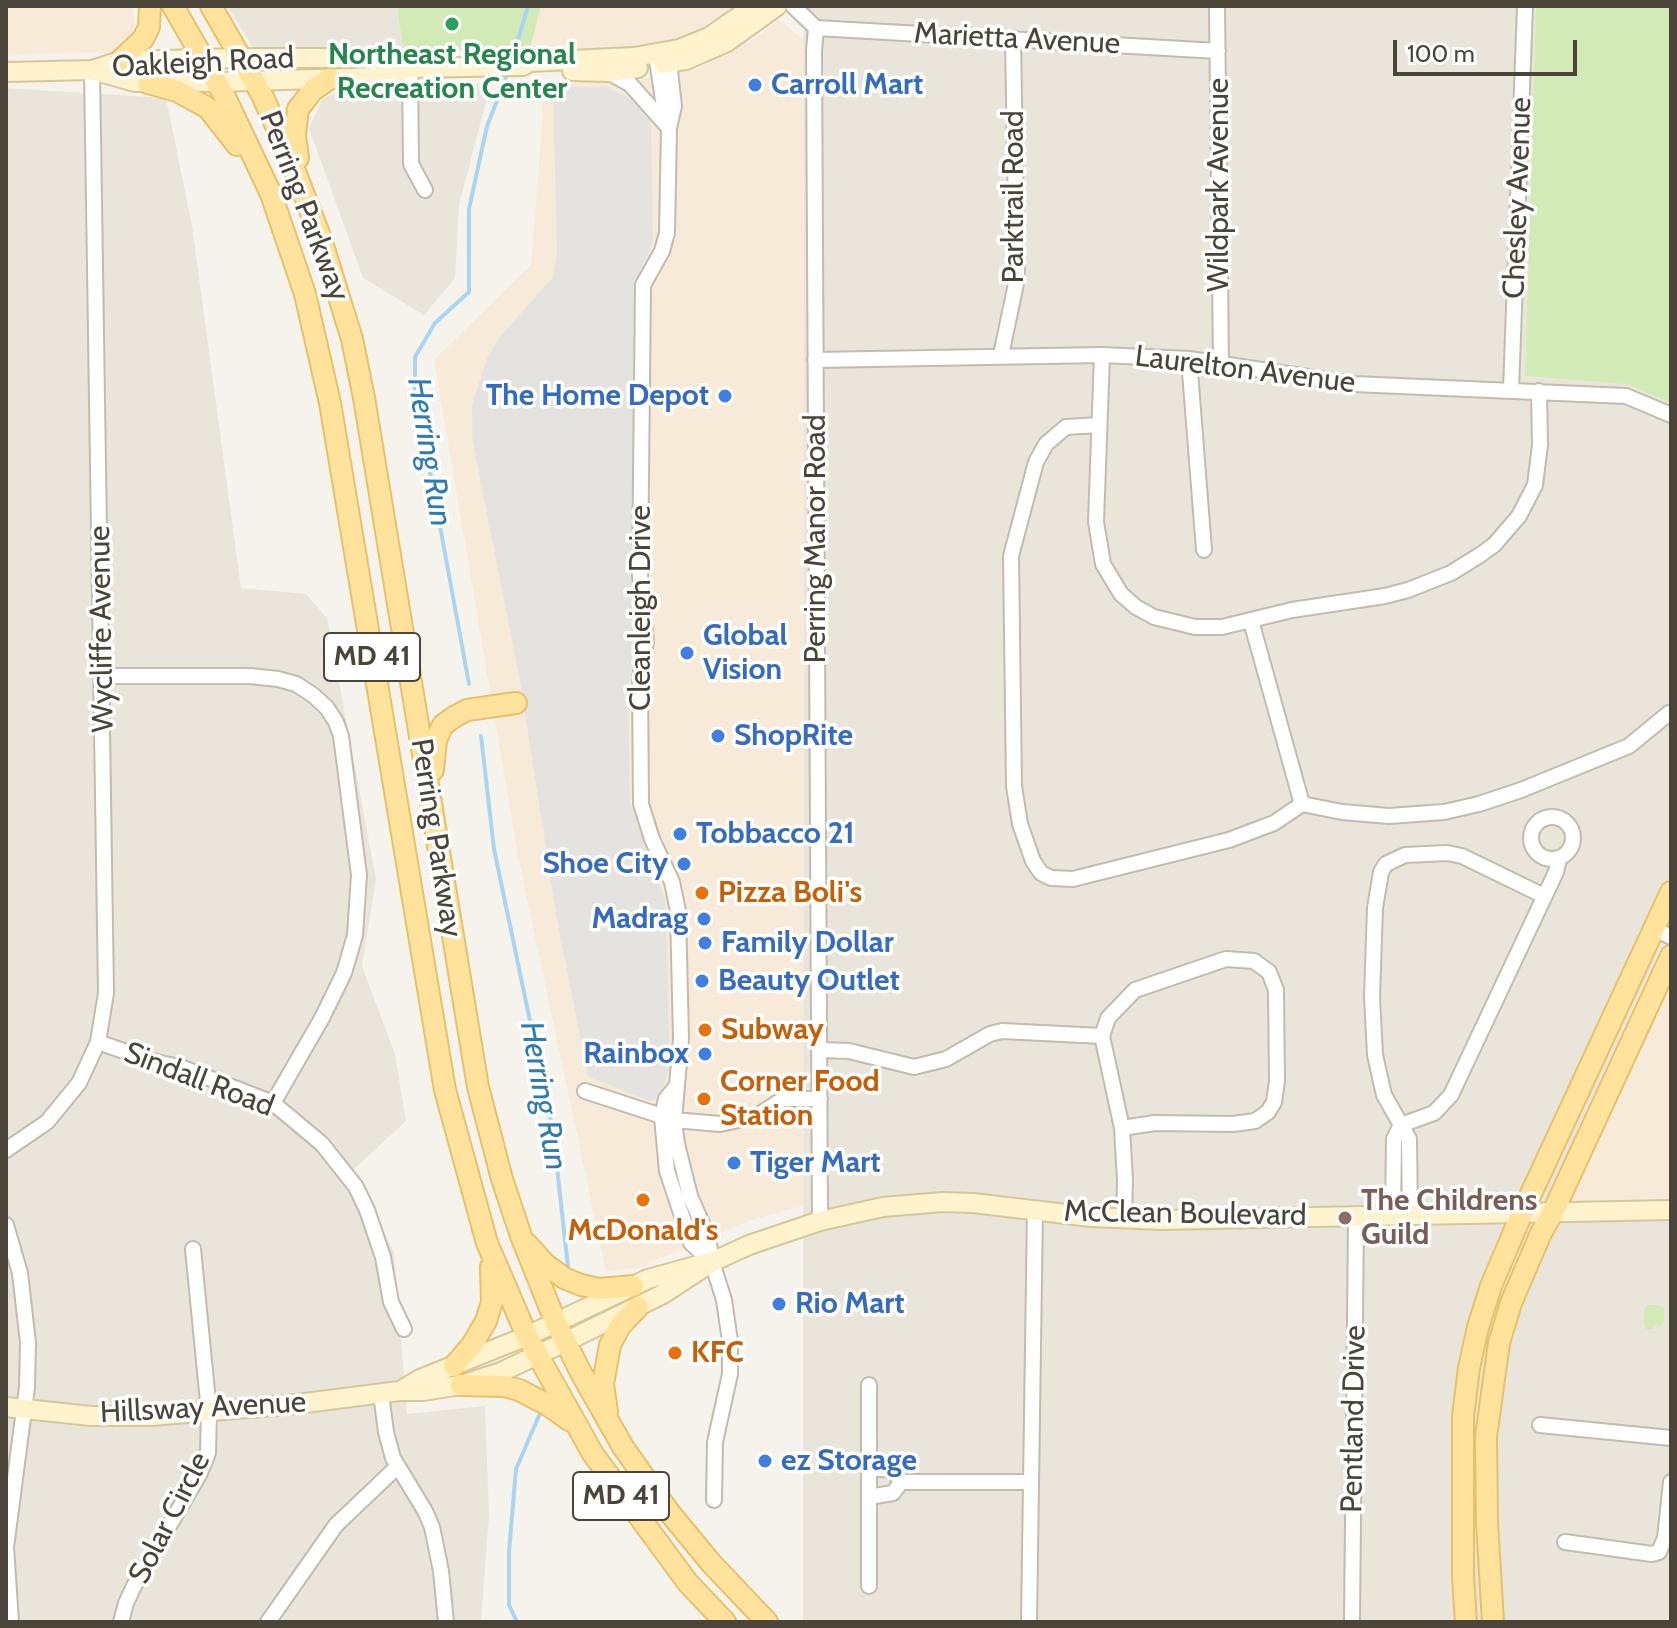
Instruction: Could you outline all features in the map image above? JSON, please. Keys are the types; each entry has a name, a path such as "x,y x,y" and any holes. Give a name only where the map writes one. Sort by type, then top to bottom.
{"main road":[{"path":"120,61 143,39 149,27 150,6"},
{"name":"Perring Parkway","path":"173,6 217,82 271,194 319,346 434,1035 458,1144 487,1243 527,1336 574,1423 653,1539 725,1622"},
{"name":"Perring Parkway","path":"211,6 254,81 286,148 321,239 352,339 478,1087 502,1179 521,1236 556,1323 609,1423 669,1512 711,1563 767,1622"},
{"path":"321,239 298,158 295,122 304,100 329,79"},
{"path":"148,83 177,91 208,108 271,194"},
{"path":"432,814 433,758 443,725 467,710 516,703"},
{"path":"1466,1622 1462,1453 1466,1388 1483,1313 1522,1213 1663,933 1671,892"},
{"path":"1493,1622 1486,1437 1499,1343 1511,1303 1541,1233 1671,956"},
{"path":"521,1236 545,1264 564,1278 600,1289 633,1286"},
{"path":"487,1243 493,1284 492,1302 458,1375 519,1390 574,1423"},
{"path":"609,1423 603,1384 605,1365 610,1345 620,1326 638,1307"}],"street":[{"name":"Oakleigh Road","path":"522,66 529,71 608,72 662,58 709,37 754,6"},
{"name":"Oakleigh Road","path":"92,70 123,80 148,83 217,82 373,77 410,68 522,66 529,62 634,57 686,60 727,42 777,6"},
{"path":"793,6 816,28"},
{"name":"Wildpark Avenue","path":"1217,6 1221,363"},
{"name":"Chesley Avenue","path":"1511,390 1525,6"},
{"name":"Marietta Avenue","path":"816,28 1218,51"},
{"name":"Perring Manor Road","path":"816,28 820,1221"},
{"name":"Parktrail Road","path":"1001,355 1017,279 1013,38"},
{"name":"Oakleigh Road","path":"6,72 92,70 120,61 241,58 374,59 410,68"},
{"name":"Cleanleigh Drive","path":"662,58 663,108 669,128 667,233 662,251 643,285 640,575 646,641 640,678 640,779 641,804 652,839 672,882 678,911 681,1052 668,1118 690,1196 708,1237 724,1300 730,1341 730,1374 715,1442 714,1500"},
{"path":"410,68 411,164 425,190"},
{"name":"Wycliffe Avenue","path":"6,1150 37,1131 58,1111 79,1083 98,1042 104,1013 103,676 92,70"},
{"path":"608,72 630,84 669,128"},
{"name":"Laurelton Avenue","path":"815,360 1001,355 1189,359 1354,384 1626,396 1671,415"},
{"path":"1102,355 1096,522 1099,548 1111,581 1121,594 1154,617 1174,624 1222,627 1292,610 1385,596 1451,573 1494,545 1519,516 1535,485 1540,445 1539,391"},
{"path":"1189,359 1204,550"},
{"path":"1099,425 1066,427 1046,444 1036,462 1011,556 1014,786 1020,824 1033,861 1041,873 1051,878 1073,879 1251,833 1302,804 1377,816 1413,816 1456,810 1521,790 1618,751 1647,733 1669,713"},
{"path":"1251,621 1302,804"},
{"path":"103,676 204,675 278,679 296,684 313,695 336,722 341,736 359,875 355,935 344,973 273,1103"},
{"path":"1401,1125 1384,1095 1375,1055 1372,997 1375,908 1381,872 1386,864 1405,855 1447,853 1462,856 1544,896"},
{"path":"1402,1215 1394,1139 1401,1125 1434,1113 1451,1095 1556,872 1559,859"},
{"path":"1122,1128 1155,1123 1233,1124 1255,1121 1268,1112 1274,1102 1277,1081 1274,980 1269,972 1254,961 1226,959 1135,990 1118,1004 1108,1018 1102,1036 1122,1128 1124,1219"},
{"path":"821,1050 849,1051 914,1067 946,1059 990,1034 1002,1031 1102,1036"},
{"name":"Sindall Road","path":"98,1042 183,1068 273,1103 322,1144 356,1187 383,1257 391,1302 404,1329"},
{"path":"585,1091 668,1118 720,1124 757,1116 783,1099 820,1099"},
{"name":"McClean Boulevard","path":"537,1356 687,1281 712,1262 764,1239 820,1221 883,1207 942,1202 1124,1219 1671,1210"},
{"name":"McClean Boulevard","path":"1029,1622 1035,1209"},
{"name":"Pentland Drive","path":"1352,1622 1356,1217"},
{"path":"6,1225 20,1273 27,1321 28,1363 15,1409 6,1547 11,1622"},
{"name":"Solar Circle","path":"121,1622 134,1586 206,1460 209,1412 193,1249"},
{"name":"Hillsway Avenue","path":"458,1375 527,1336 633,1286 680,1269 712,1262"},
{"name":"Hillsway Avenue","path":"15,1409 110,1417 209,1412 390,1392 458,1375 501,1372 537,1356"},
{"path":"869,1385 869,1586"},
{"path":"390,1392 386,1432 397,1467 418,1497 432,1527 441,1571 446,1622"},
{"path":"1540,1425 1671,1438"},
{"path":"268,1622 336,1525 397,1467"},
{"path":"869,1468 894,1470 901,1482"},
{"path":"901,1482 1031,1482"},
{"path":"869,1497 893,1493 901,1482"},
{"path":"1565,1542 1652,1554 1659,1552 1665,1538 1671,1482"}],"shaded area":[{"path":"6,6 133,6 132,38 125,48 111,52 6,55"},
{"path":"227,6 397,6 403,50 256,52"},
{"path":"541,6 736,6 704,27 638,50 530,49"},
{"path":"804,6 1536,6 1525,376 1626,384 1671,403 1671,1622 803,1622"},
{"path":"779,20 804,40 803,1206 754,1219 638,1268 606,1271 518,856 434,360 531,265 543,114 539,85 659,77 697,69 757,37"},
{"path":"491,83 459,205 455,278 424,315 363,278 309,128 323,98 350,87"},
{"path":"553,87 606,87 636,101 651,122 653,243 639,272 632,600 637,621 628,694 630,803 666,902 670,1065 660,1099 649,1101 588,1076 557,919 520,681 473,442 472,406 487,358 498,339 553,277 557,253"},
{"path":"6,88 166,98 192,226 241,588 306,594 327,618 376,879 362,966 395,1054 406,1121 354,1169 394,1253 407,1414 485,1406 489,1515 481,1622 6,1622"},
{"path":"1666,934 1671,935 1671,1207 1541,1210"}],"green space":[{"name":"Northeast Regional Recreation Center","path":"397,6 541,6 530,49 403,50"},
{"path":"1536,6 1671,6 1671,403 1626,384 1525,376"},
{"path":"1648,1305 1664,1308 1661,1326 1646,1329 1644,1309"}],"waterway":[{"name":"Herring Run","path":"512,61 528,6"},
{"name":"Herring Run","path":"469,684 415,390 415,357 435,323 469,292 469,209 487,126 508,73"},
{"name":"Herring Run","path":"481,736 494,849 553,1131 568,1267"},
{"name":"Herring Run","path":"517,1622 509,1605 509,1552 516,1469 541,1411"}],"place":[{"name":"Northeast Regional Recreation Center","path":"452,24"},
{"name":"Carroll Mart","path":"755,85"},
{"name":"The Home Depot","path":"725,396"},
{"name":"Global Vision","path":"687,653"},
{"name":"ShopRite","path":"718,736"},
{"name":"Tobbacco 21","path":"680,834"},
{"name":"Shoe City","path":"684,864"},
{"name":"Pizza Boli's","path":"702,893"},
{"name":"Madrag","path":"704,919"},
{"name":"Family Dollar","path":"705,943"},
{"name":"Beauty Outlet","path":"702,981"},
{"name":"Subway","path":"705,1030"},
{"name":"Rainbox","path":"705,1054"},
{"name":"Corner Food Station","path":"704,1099"},
{"name":"Tiger Mart","path":"734,1163"},
{"name":"McDonald's","path":"643,1200"},
{"name":"The Childrens Guild","path":"1345,1218"},
{"name":"Rio Mart","path":"779,1304"},
{"name":"KFC","path":"675,1353"},
{"name":"ez Storage","path":"765,1461"}]}
